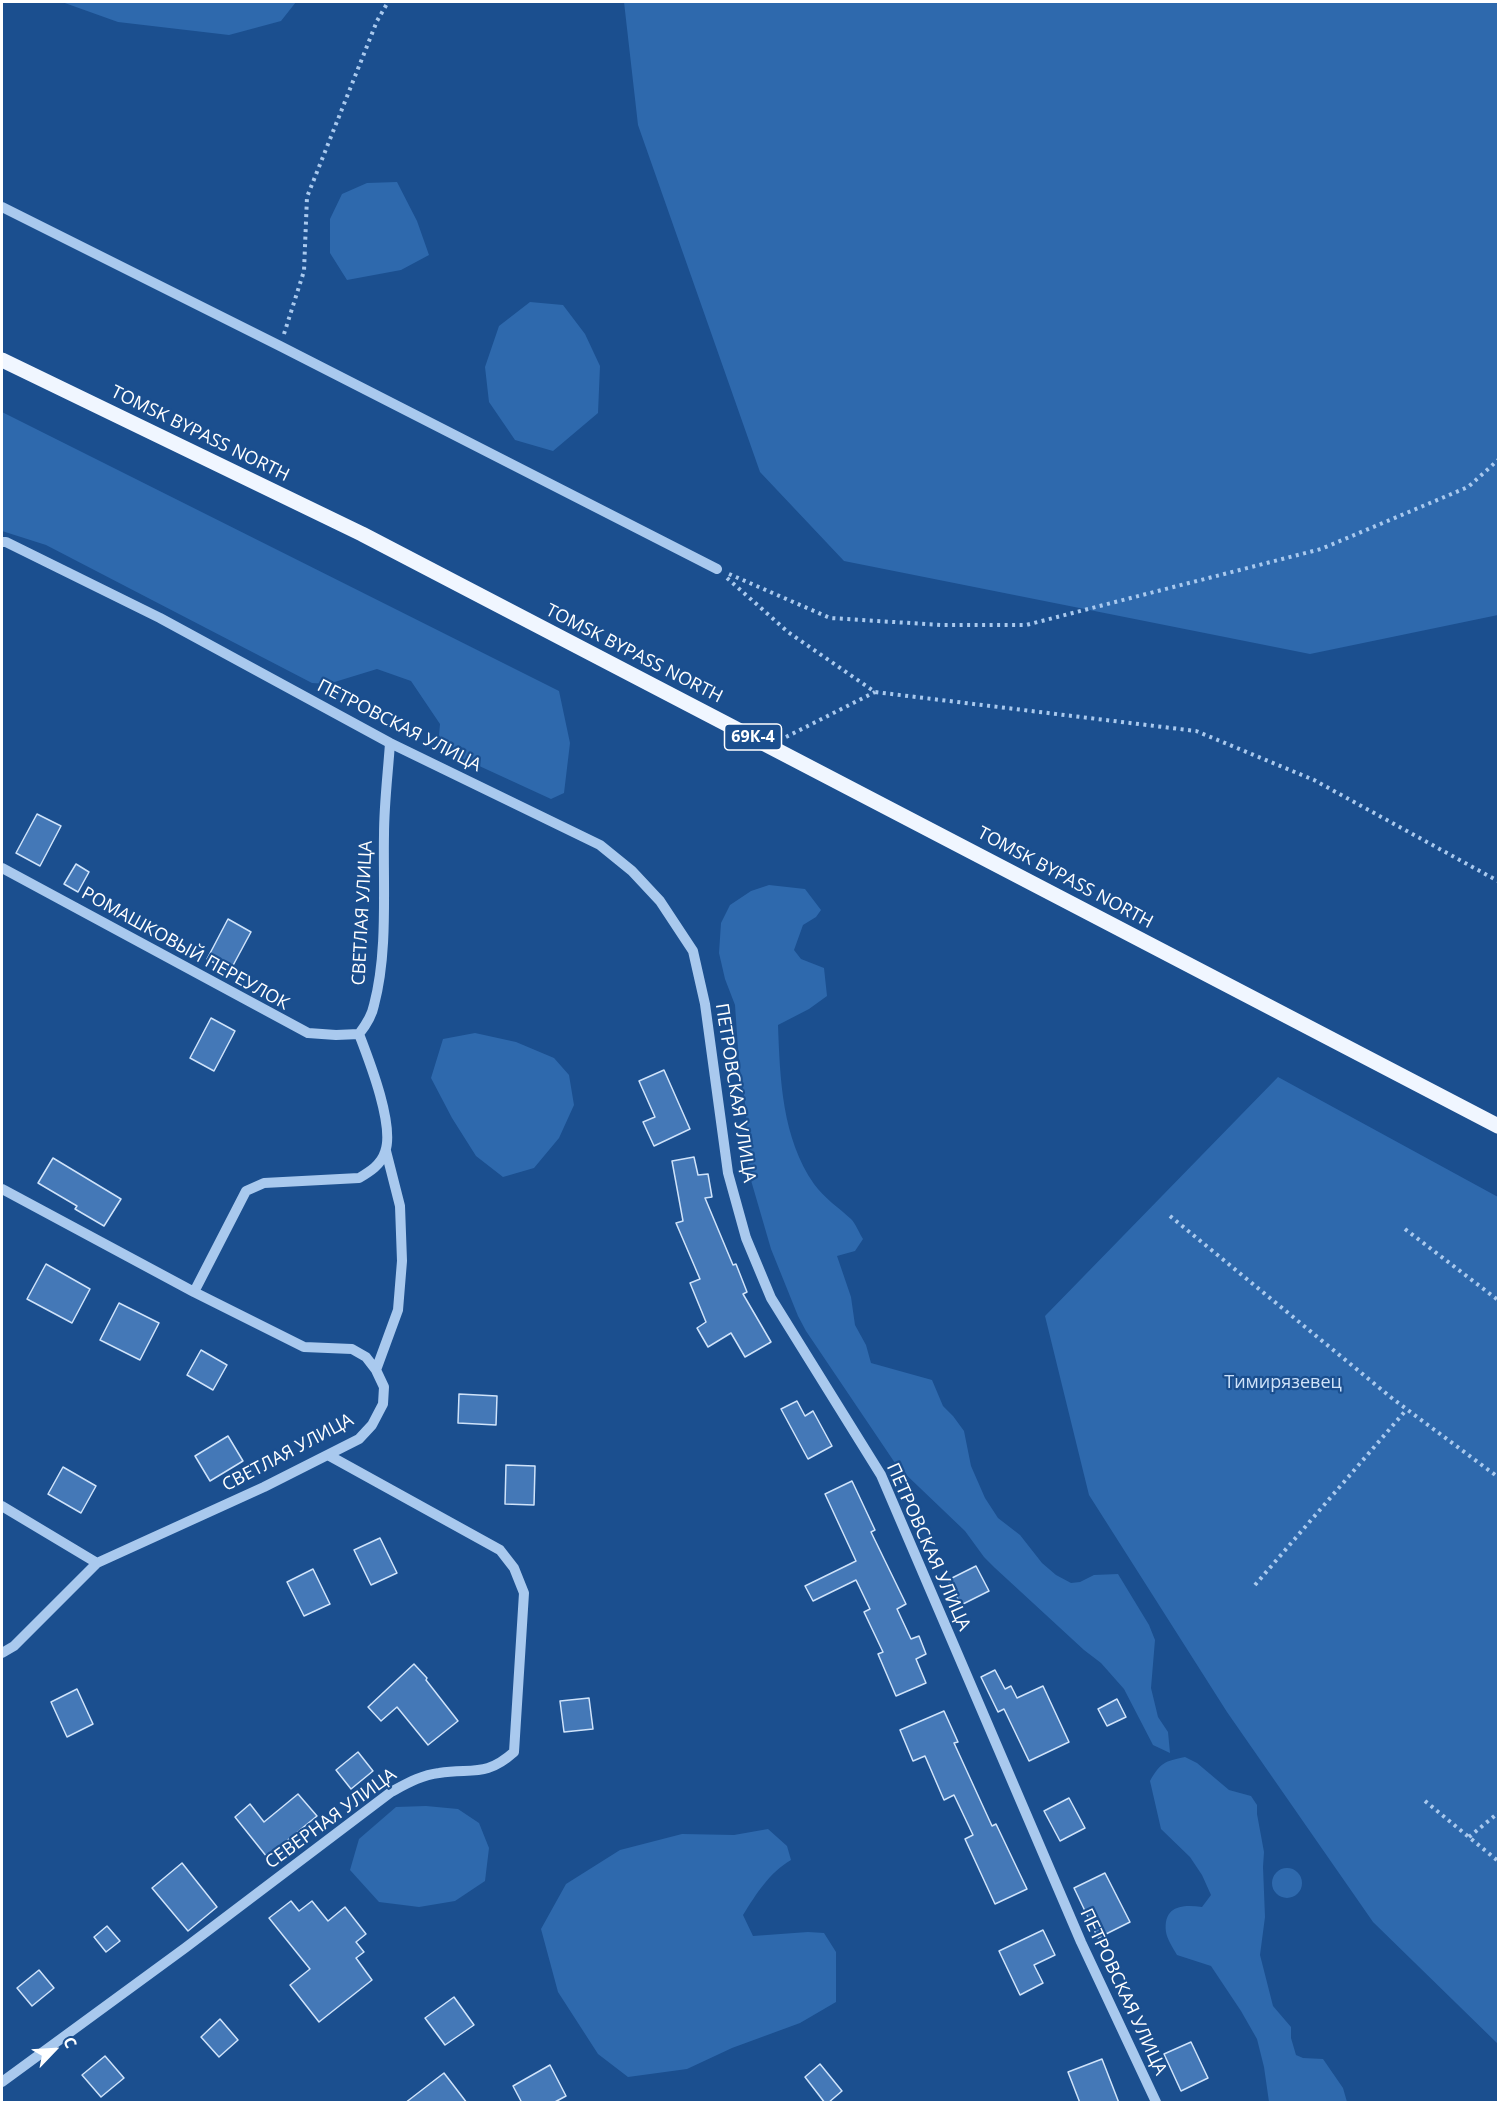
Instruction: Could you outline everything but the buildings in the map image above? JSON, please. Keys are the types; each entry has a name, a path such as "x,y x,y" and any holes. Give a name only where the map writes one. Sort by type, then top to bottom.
{"main road":[{"name":"TOMSK BYPASS NORTH","path":"2,360 362,534 1498,1126"}],"street":[{"path":"2,207 717,569"},
{"name":"ПЕТРОВСКАЯ УЛИЦА","path":"2,542 160,618 390,743 600,845 632,871 660,901 693,951 707,1014 728,1173 746,1238 771,1298 880,1475 1082,1942 1156,2103"},
{"name":"СВЕТЛАЯ УЛИЦА","path":"359,1034 368,1022 374,1006 380,970 384,832 390,743"},
{"name":"РОМАШКОВЫЙ ПЕРЕУЛОК","path":"2,868 308,1033 359,1034"},
{"path":"359,1034 379,1089 387,1135 386,1151 400,1206 402,1261 398,1310 376,1370"},
{"path":"194,1292 246,1191 264,1184 358,1178 381,1161 386,1151"},
{"path":"2,1189 194,1292 304,1347 352,1349 366,1357 376,1370"},
{"name":"СВЕТЛАЯ УЛИЦА","path":"2,1653 14,1646 98,1563 264,1487 359,1439 372,1425 383,1404 384,1387 376,1370"},
{"name":"СЕВЕРНАЯ УЛИЦА","path":"2,2082 185,1948 391,1792 414,1779 438,1773 487,1770 501,1764 514,1752 524,1593 514,1568 500,1550 328,1455"},
{"path":"2,1506 98,1563"}],"path":[{"path":"280,346 304,271 307,197 377,21 388,2"},
{"path":"717,569 830,618 941,625 1026,625 1322,549 1468,487 1498,460"},
{"path":"717,569 788,632 875,692 1196,731 1314,780 1498,881"},
{"path":"769,746 875,692"},
{"path":"1170,1216 1407,1409 1498,1477"},
{"path":"1405,1229 1498,1300"},
{"path":"1255,1585 1407,1409"},
{"path":"1425,1801 1498,1861"},
{"path":"1469,1836 1498,1813"}],"green space":[{"path":"62,2 296,2 281,21 229,35 118,22"},
{"path":"624,2 1498,2 1498,615 1310,654 844,561 760,472 638,125"},
{"path":"397,182 417,221 429,255 401,270 347,280 330,253 330,219 342,194 367,183"},
{"path":"530,302 563,305 585,334 600,366 598,413 553,451 515,440 489,402 485,367 499,326"},
{"path":"2,412 559,691 570,743 564,793 551,799 438,747 440,724 411,681 377,669 328,684 312,683 46,545 2,531"},
{"path":"769,885 805,889 821,910 816,917 803,925 794,950 801,959 824,968 827,996 809,1009 778,1025 782,1087 789,1128 803,1166 818,1189 853,1221 863,1239 855,1251 837,1256 851,1297 855,1325 866,1345 871,1363 932,1380 943,1406 964,1431 971,1466 985,1498 998,1518 1020,1535 1042,1563 1056,1575 1071,1583 1080,1582 1094,1575 1118,1574 1149,1625 1155,1640 1151,1688 1158,1717 1168,1732 1170,1753 1153,1745 1124,1689 1101,1663 995,1568 965,1531 897,1466 798,1316 771,1249 748,1170 746,1110 739,1063 735,1005 725,979 719,953 721,923 730,905 751,891"},
{"path":"475,1033 516,1042 554,1058 569,1075 574,1105 559,1138 534,1168 503,1177 476,1156 431,1078 443,1039"},
{"name":"Тимирязевец","path":"1278,1077 1498,1197 1498,2044 1373,1922 1227,1712 1089,1495 1045,1316"},
{"path":"1185,1757 1197,1763 1229,1790 1251,1796 1257,1805 1264,1852 1265,1917 1260,1955 1273,2006 1291,2027 1291,2038 1296,2055 1303,2058 1323,2059 1343,2088 1347,2102 1269,2102 1257,2039 1241,2011 1211,1966 1177,1955 1169,1941 1166,1923 1171,1912 1181,1907 1202,1907 1211,1895 1190,1857 1161,1829 1150,1781 1164,1764"},
{"path":"426,1806 458,1809 479,1823 489,1848 485,1881 455,1901 419,1907 379,1902 350,1870 359,1839 396,1807"},
{"path":"768,1829 787,1846 791,1860 770,1877 743,1915 753,1936 824,1933 836,1952 836,2002 800,2023 732,2048 687,2069 628,2077 598,2054 558,1992 541,1929 566,1884 620,1850 682,1834 734,1835"},
{"path":"1287,1868 1298,1872 1302,1883 1298,1894 1287,1898 1276,1894 1272,1883 1276,1872"}]}
